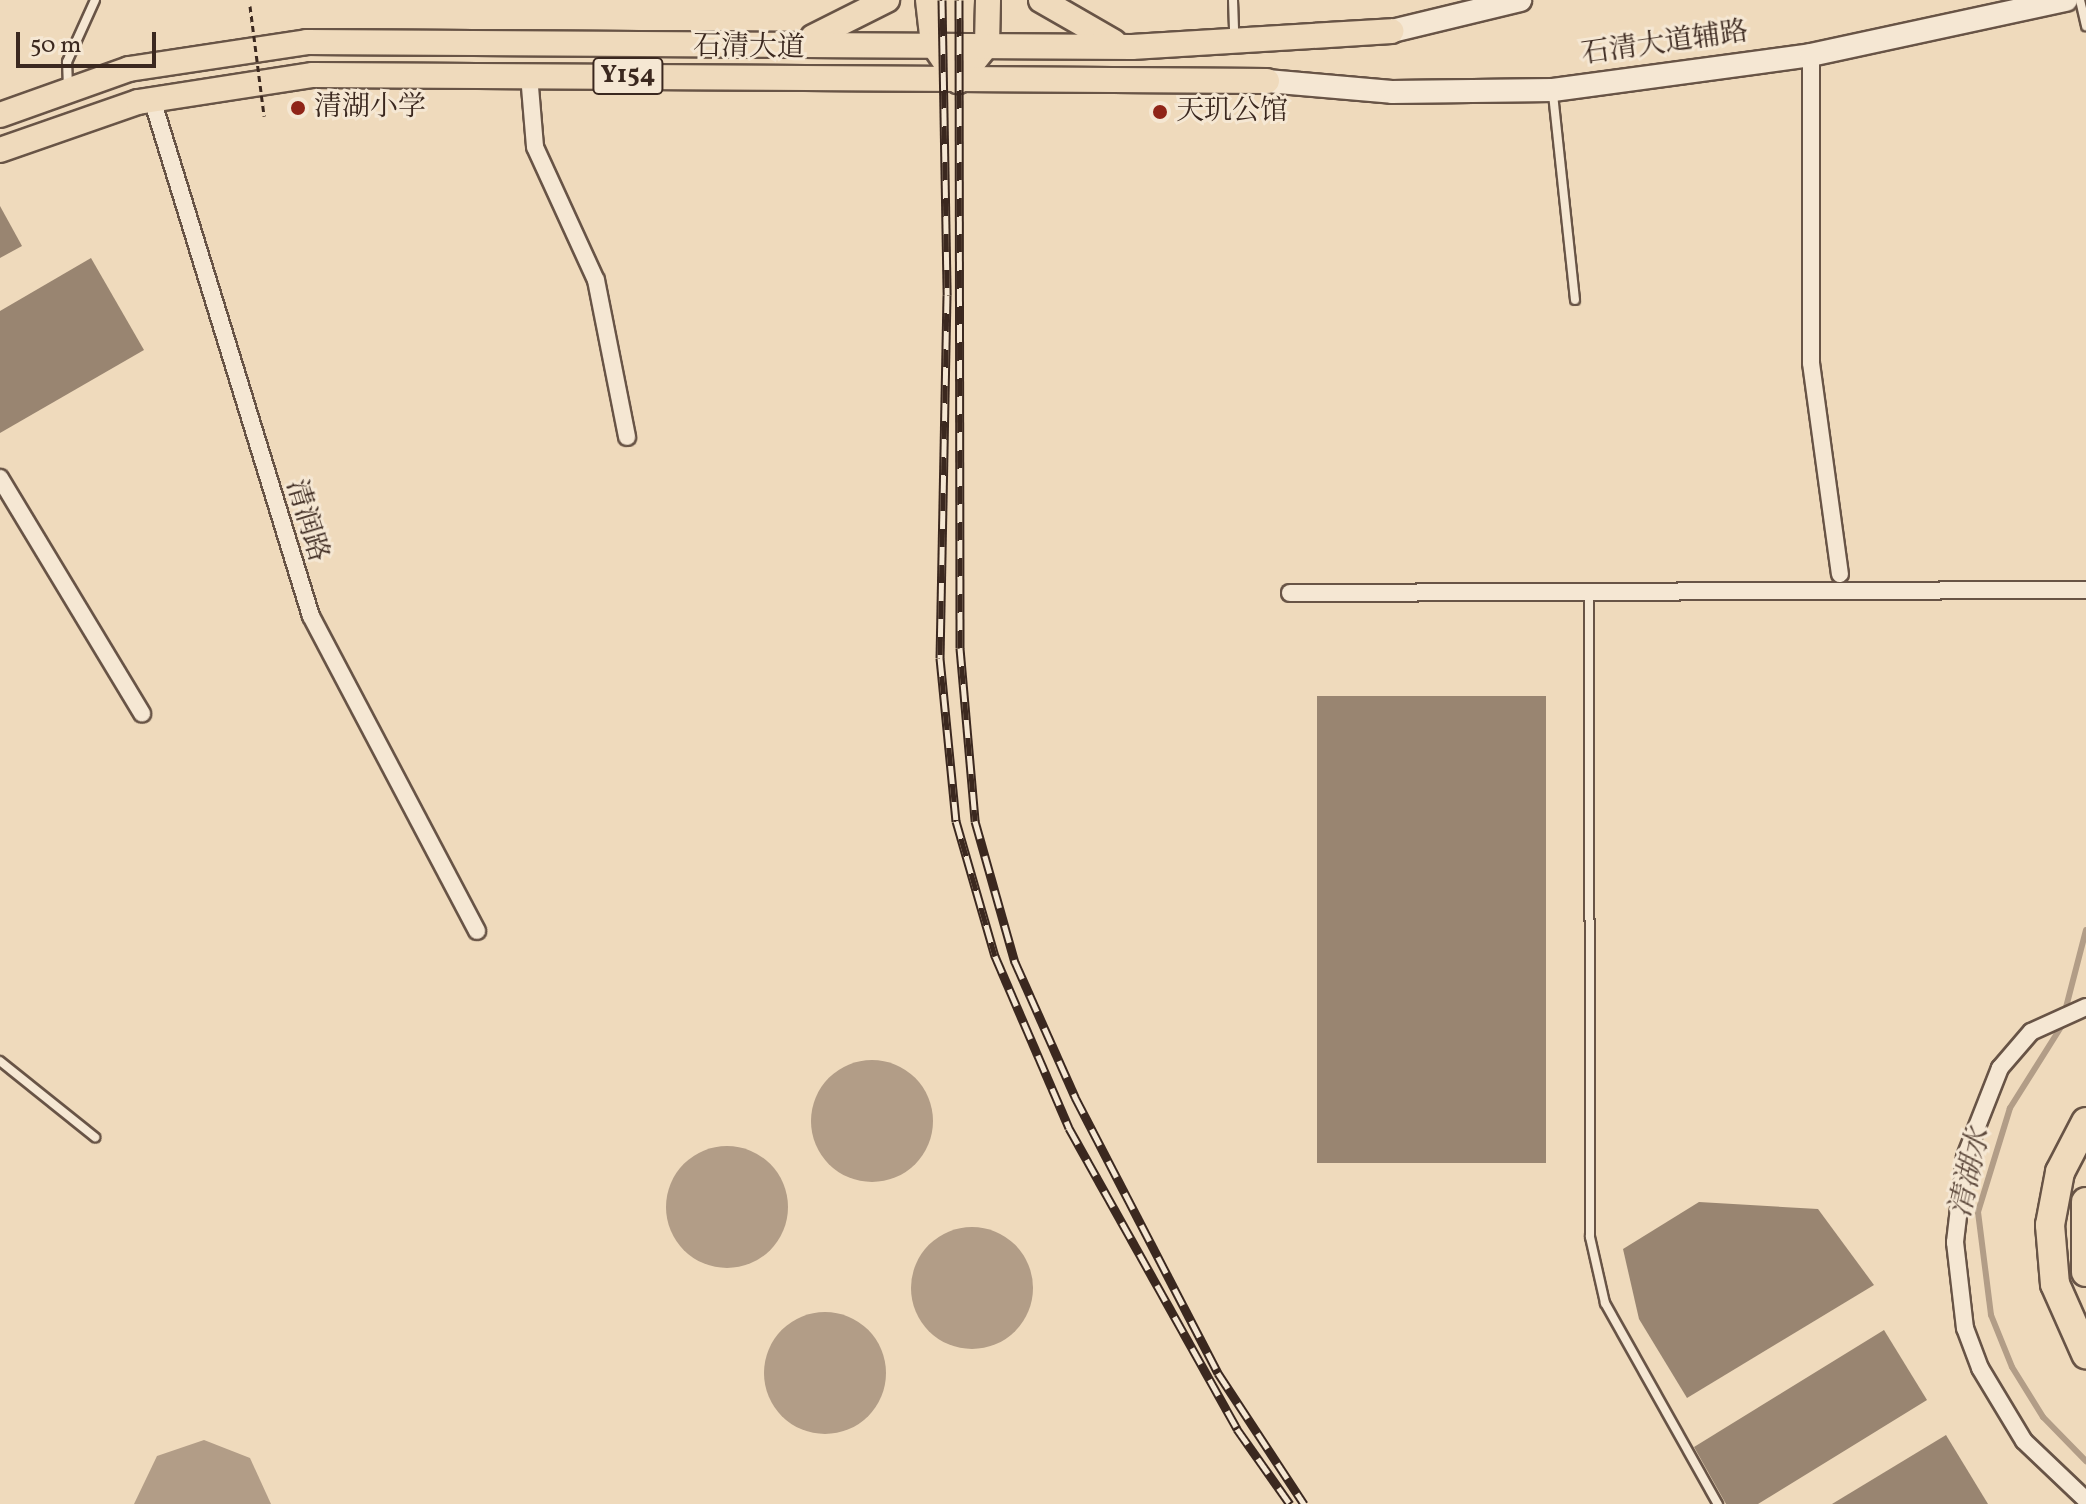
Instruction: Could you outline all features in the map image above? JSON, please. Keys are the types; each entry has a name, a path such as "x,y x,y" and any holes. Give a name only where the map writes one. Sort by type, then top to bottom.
{"highway":[{"path":"2086,1122 2060,1172 2050,1225 2055,1284 2086,1354"},
{"path":"2086,1202 2086,1272"}],"main road":[{"path":"783,43 843,27 887,0"},
{"path":"928,0 933,44 958,81 987,45 988,0"},
{"path":"1041,0 1098,38 1132,47"},
{"name":"Y154","path":"1392,31 1520,0"},
{"name":"石清大道辅路","path":"1267,81 1407,93 1553,90 1811,55 2066,0"},
{"name":"石清大道","path":"2,113 68,88 185,58 307,42 1132,47 1392,31"},
{"name":"石清大道","path":"0,150 152,99 313,75 1267,81"}],"street":[{"path":"1811,55 1811,363 1840,574"},
{"path":"529,75 535,147 596,280 627,437"},
{"name":"清润路","path":"152,99 311,616 477,931"},
{"path":"0,478 142,713"},
{"path":"1290,593 2086,590"},
{"path":"2086,1007 2044,1024 2000,1068 1974,1122 1957,1204 1957,1284 1971,1347 1998,1403 2041,1460 2086,1500"}],"lane":[{"path":"68,88 67,62 95,0"},
{"path":"1233,0 1234,41"},
{"path":"2080,0 2086,26"},
{"path":"1553,90 1575,300"},
{"path":"1589,592 1590,1237 1605,1303 1718,1504"},
{"path":"0,1061 95,1137"}],"path":[{"path":"250,6 264,116"}],"shaded area":[{"path":"872,1060 895,1065 915,1078 928,1098 933,1121 928,1144 915,1164 895,1177 872,1182 849,1177 829,1164 816,1144 811,1121 816,1098 829,1078 849,1065"},
{"path":"727,1146 750,1151 770,1164 783,1184 788,1207 783,1230 770,1250 750,1263 727,1268 704,1263 684,1250 671,1230 666,1207 671,1184 684,1164 704,1151"},
{"path":"972,1227 995,1232 1015,1245 1028,1265 1033,1288 1028,1311 1015,1331 995,1344 972,1349 949,1344 929,1331 916,1311 911,1288 916,1265 929,1245 949,1232"},
{"path":"825,1312 848,1317 868,1330 881,1350 886,1373 881,1396 868,1416 848,1429 825,1434 802,1429 782,1416 769,1396 764,1373 769,1350 782,1330 802,1317"},
{"path":"204,1440 250,1458 271,1504 134,1504 157,1456"}],"building":[{"path":"0,206 22,246 0,258"},
{"path":"91,258 144,350 0,433 0,311"},
{"path":"1317,696 1546,696 1546,1163 1317,1163"},
{"path":"1699,1202 1818,1209 1874,1285 1687,1398 1639,1319 1623,1249"},
{"path":"1884,1330 1927,1400 1758,1504 1726,1504 1694,1447"},
{"path":"1946,1435 1988,1504 1832,1504"}],"waterway":[{"name":"清湖水","path":"2086,930 2061,1027 2010,1108 1978,1212 1991,1315 2012,1367 2043,1417 2086,1461"}],"railway":[{"path":"942,0 947,295 940,658 956,821 995,956 1069,1128 1237,1429 1290,1504"},
{"path":"959,0 960,648 975,821 1015,962 1075,1097 1218,1373 1304,1504"}],"place":[{"name":"清湖小学","path":"298,108"},
{"name":"天玑公馆","path":"1160,112"}]}
